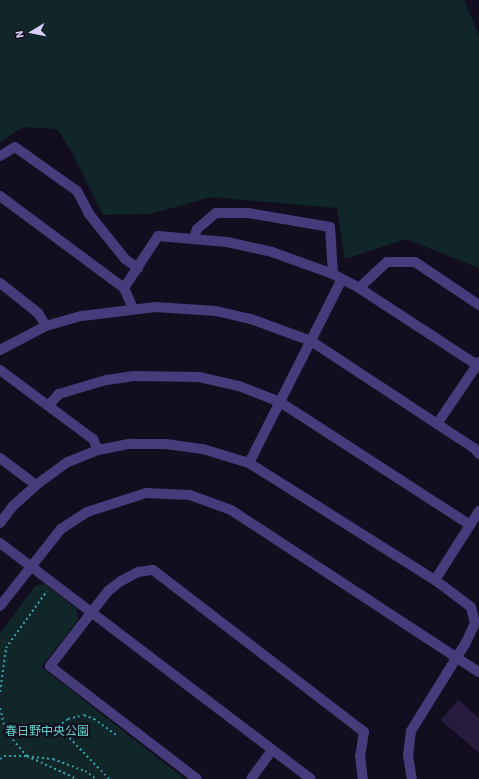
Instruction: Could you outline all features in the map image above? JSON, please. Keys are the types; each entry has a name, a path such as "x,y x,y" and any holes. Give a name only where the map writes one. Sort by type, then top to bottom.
{"street":[{"path":"0,156 15,146 77,191 89,214 125,259 138,268"},
{"path":"0,196 124,288 133,308"},
{"path":"194,238 197,229 216,213 248,213 330,226 338,277 311,341 249,463"},
{"path":"124,288 158,236 194,238 272,252 338,277 359,288 478,363 437,424"},
{"path":"359,288 387,262 415,262 479,305"},
{"path":"0,284 38,313 46,326"},
{"path":"0,350 46,326 82,316 133,308 216,311 251,319 311,341 437,424 479,454"},
{"path":"0,370 93,439 98,450"},
{"path":"49,405 58,394 106,380 160,375 199,377 232,384 280,402 470,525"},
{"path":"0,522 13,506 36,485 68,462 98,450 130,444 166,444 203,448 249,463 435,580 471,607 475,623 458,658 411,731 408,755 412,779"},
{"path":"0,458 36,485"},
{"path":"0,606 30,566 61,529 87,512 146,493 190,495 231,510 479,672"},
{"path":"435,580 479,511"},
{"path":"0,543 311,779"},
{"path":"197,779 50,666 108,592 121,581 138,572 153,570 364,732 360,756 362,779"},
{"path":"252,779 272,750"}],"path":[{"path":"0,692 1,668 6,648 49,588"},
{"path":"0,708 6,732 27,756 77,779"},
{"path":"109,779 58,726 68,719 84,716 94,719 117,736"},
{"path":"0,759 4,756 27,756 67,762 96,779"}],"green space":[{"path":"0,0 464,0 479,35 479,268 406,239 345,259 337,208 211,197 150,214 103,215 73,154 57,129 23,127 0,142"},
{"name":"春日野中央公園","path":"45,584 77,609 78,620 41,667 185,779 0,779 0,633 35,586"}],"building":[{"path":"458,700 479,718 479,753 441,720"}]}
